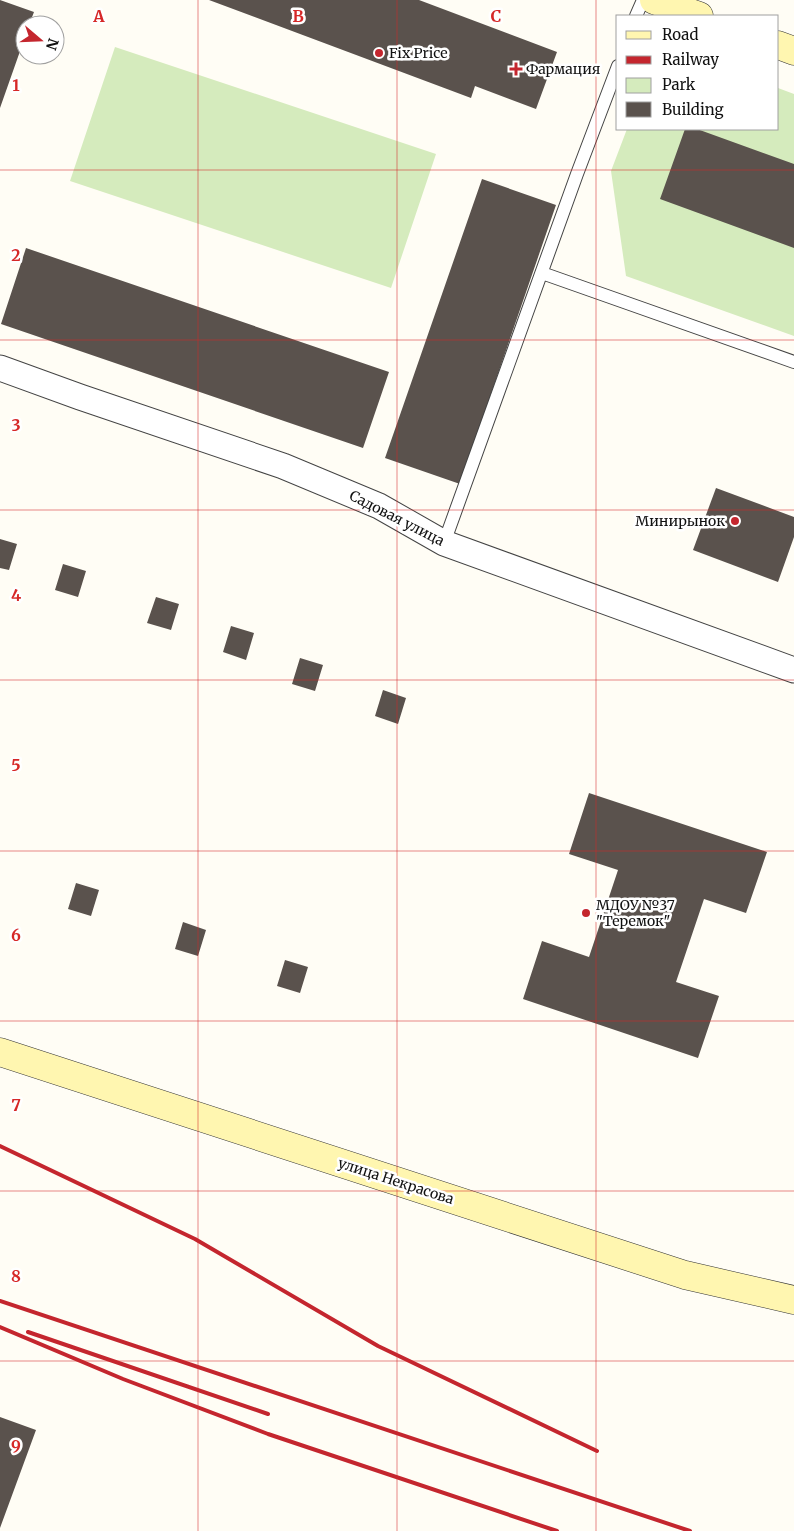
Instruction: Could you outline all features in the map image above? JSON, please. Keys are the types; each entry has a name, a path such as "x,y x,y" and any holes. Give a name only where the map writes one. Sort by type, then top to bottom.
{"street":[{"path":"654,0 696,15"},
{"path":"779,45 794,51"},
{"name":"Садовая улица","path":"0,368 283,466 379,506 444,543 794,670"},
{"name":"улица Некрасова","path":"0,1052 685,1275 794,1300"}],"lane":[{"path":"636,15 642,0"},
{"path":"444,543 616,71"},
{"path":"542,272 794,362"}],"green space":[{"path":"115,47 436,154 391,288 70,181"},
{"path":"779,88 794,94 794,336 626,276 611,171 627,130 779,130"}],"building":[{"path":"0,0 34,12 33,15 15,15 15,65 0,108"},
{"path":"209,0 419,0 557,52 536,109 475,86 471,98"},
{"path":"685,130 700,130 794,164 794,248 660,199"},
{"path":"482,179 556,205 460,484 385,458"},
{"path":"26,248 389,372 363,448 1,324"},
{"path":"716,488 794,517 794,537 778,582 693,550"},
{"path":"0,539 17,544 9,570 0,568"},
{"path":"63,564 86,571 78,597 55,590"},
{"path":"156,597 179,604 171,630 147,623"},
{"path":"231,626 254,633 246,660 223,652"},
{"path":"300,658 323,665 315,691 292,684"},
{"path":"383,690 406,698 398,724 375,716"},
{"path":"589,793 767,852 746,913 704,899 676,982 719,996 698,1058 523,999 542,941 589,957 618,870 569,854"},
{"path":"76,883 99,890 91,916 68,909"},
{"path":"183,922 206,930 198,956 175,949"},
{"path":"285,960 308,967 300,993 277,986"},
{"path":"0,1417 36,1430 0,1528"}],"railway":[{"path":"0,1146 195,1239 378,1346 597,1451"},
{"path":"0,1301 690,1531"},
{"path":"0,1327 123,1379 268,1434 557,1531"},
{"path":"28,1332 268,1414"}],"place":[{"name":"Fix Price","path":"379,53"},
{"name":"Фармация","path":"516,69"},
{"name":"Минирынок","path":"735,521"},
{"name":"МДОУ №37 \"Теремок\"","path":"586,913"}]}
